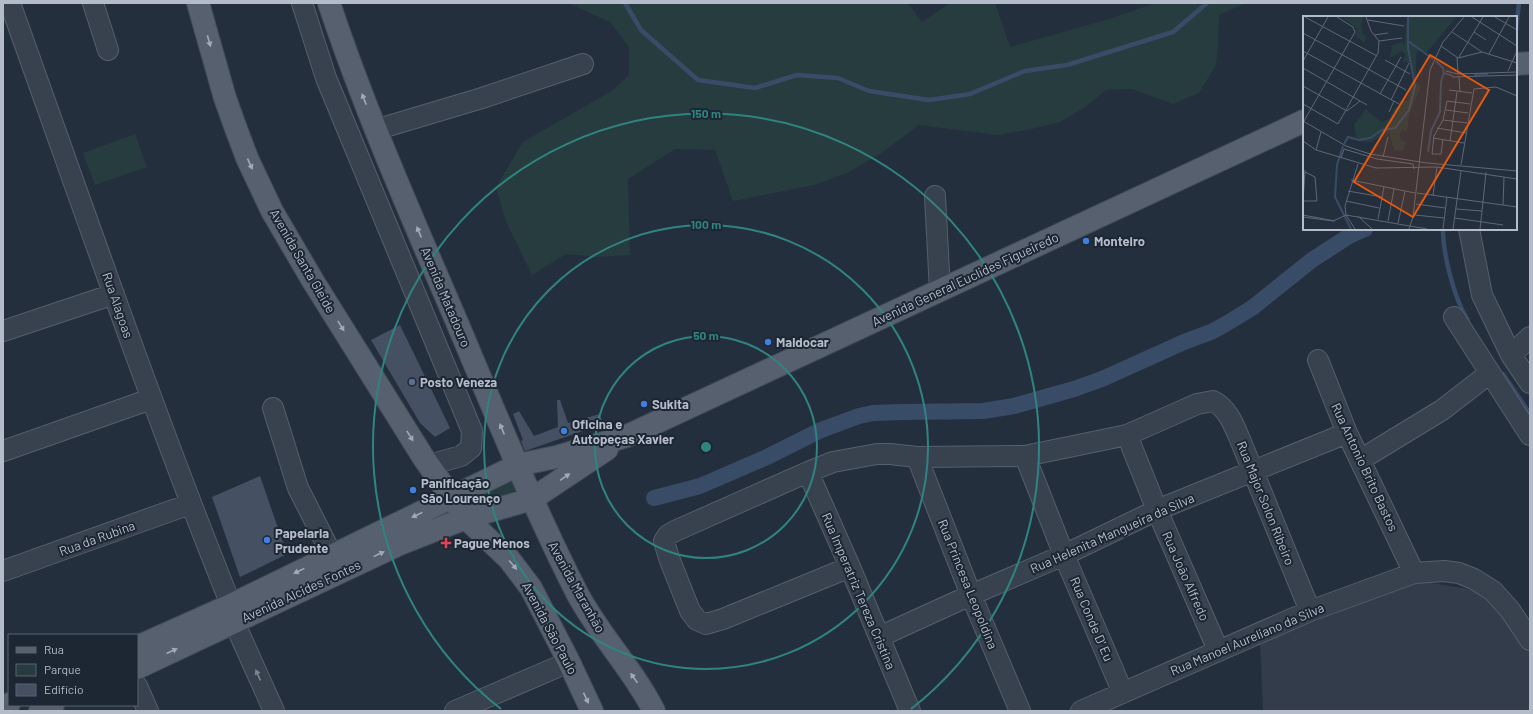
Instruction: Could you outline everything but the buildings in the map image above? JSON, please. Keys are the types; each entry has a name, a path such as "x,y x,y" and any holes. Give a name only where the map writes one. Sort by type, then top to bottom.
{"main road":[{"name":"Avenida Santa Gleide","path":"198,3 225,98 247,158 272,211 313,281 429,465 452,498"},
{"name":"Avenida Matadouro","path":"329,3 375,130 532,499"},
{"path":"1517,64 1530,63"},
{"name":"Avenida General Euclides Figueiredo","path":"518,465 556,458 626,436 1303,121"},
{"name":"Avenida General Euclides Figueiredo","path":"532,499 626,436"},
{"name":"Avenida Alcides Fontes","path":"138,667 332,555 518,465"},
{"name":"Avenida São Paulo","path":"452,498 466,518 519,571 530,588 569,662 592,711"},
{"name":"Avenida Alcides Fontes","path":"138,647 233,613 466,518 532,499"},
{"name":"Avenida Maranhão","path":"532,499 558,556 592,620 636,679 647,696 654,711"},
{"path":"40,711 51,706"}],"street":[{"name":"Rua Alagoas","path":"10,3 151,399 190,504 274,711"},
{"path":"93,3 108,50"},
{"path":"302,3 326,78 472,431 471,448 461,456 429,465"},
{"path":"375,130 488,96 583,64"},
{"path":"935,196 940,291"},
{"path":"1470,230 1482,295 1511,355 1530,383"},
{"path":"4,327 114,294"},
{"path":"1454,317 1530,435"},
{"path":"1511,355 1530,337"},
{"name":"Rua Antonio Brito Bastos","path":"1318,360 1360,460 1414,573"},
{"path":"1360,460 1442,410 1490,373"},
{"path":"3,451 151,399"},
{"name":"Rua Major Solon Ribeiro","path":"1127,435 1197,404 1213,401 1220,405 1232,421 1310,611"},
{"path":"273,408 298,488 332,555"},
{"name":"Rua Helenita Mangueira da Silva","path":"879,638 971,595 1064,555 1157,510 1348,433"},
{"path":"850,567 710,624 701,623 690,611 665,548 664,541 668,534 674,530 833,462 876,454 917,457 1025,456 1127,435"},
{"name":"Rua João Alfredo","path":"1127,435 1157,510 1218,650"},
{"name":"Rua Conde D' Eu","path":"1025,456 1064,555 1123,693"},
{"name":"Rua Princesa Leopoldina","path":"917,457 971,595 1020,711"},
{"name":"Rua Imperatriz Tereza Cristina","path":"808,472 850,567 910,711"},
{"name":"Rua da Rubina","path":"3,570 190,504"},
{"name":"Rua Manoel Aureliano da Silva","path":"1081,711 1310,611 1414,573 1444,571 1459,573 1474,579 1493,591 1510,610 1530,640"},
{"path":"455,711 569,662"},
{"path":"138,688 148,711"}],"shaded area":[{"path":"1420,581 1486,592 1530,649 1530,711 1263,711 1260,642"}],"green space":[{"path":"568,3 907,3 922,22 950,3 995,3 1010,47 1109,19 1155,3 1246,3 1219,15 1216,65 1199,93 1173,104 1132,89 1106,90 1084,108 1060,122 1032,129 998,135 919,125 880,154 847,173 814,185 733,201 715,150 675,149 628,179 630,255 598,257 566,254 532,275 506,222 496,187 523,142 613,90 629,75 629,47 610,22"},
{"path":"135,134 147,167 95,185 83,153"},
{"path":"518,479 525,494 470,510 465,500"}],"waterway":[{"path":"625,3 641,30 698,80 755,88 797,75 838,78 869,91 929,100 970,94 1025,71 1067,65 1173,32 1207,3"},
{"path":"1517,21 1519,3"},
{"path":"654,498 700,486 767,457 821,430 859,416 873,413 983,411 1014,406 1074,389 1102,379 1224,325 1252,308 1312,260 1349,236 1363,230"},
{"path":"1443,230 1443,239 1450,276 1462,310 1467,319"},
{"path":"1503,374 1530,414"}],"place":[{"name":"Monteiro","path":"1086,241"},
{"name":"Maldocar","path":"768,342"},
{"name":"Posto Veneza","path":"412,382"},
{"name":"Sukita","path":"644,404"},
{"name":"Oficina e Autopeças Xavier","path":"564,431"},
{"name":"Panificação São Lourenço","path":"413,490"},
{"name":"Papelaria Prudente","path":"267,540"},
{"name":"Pague Menos","path":"446,543"}]}
